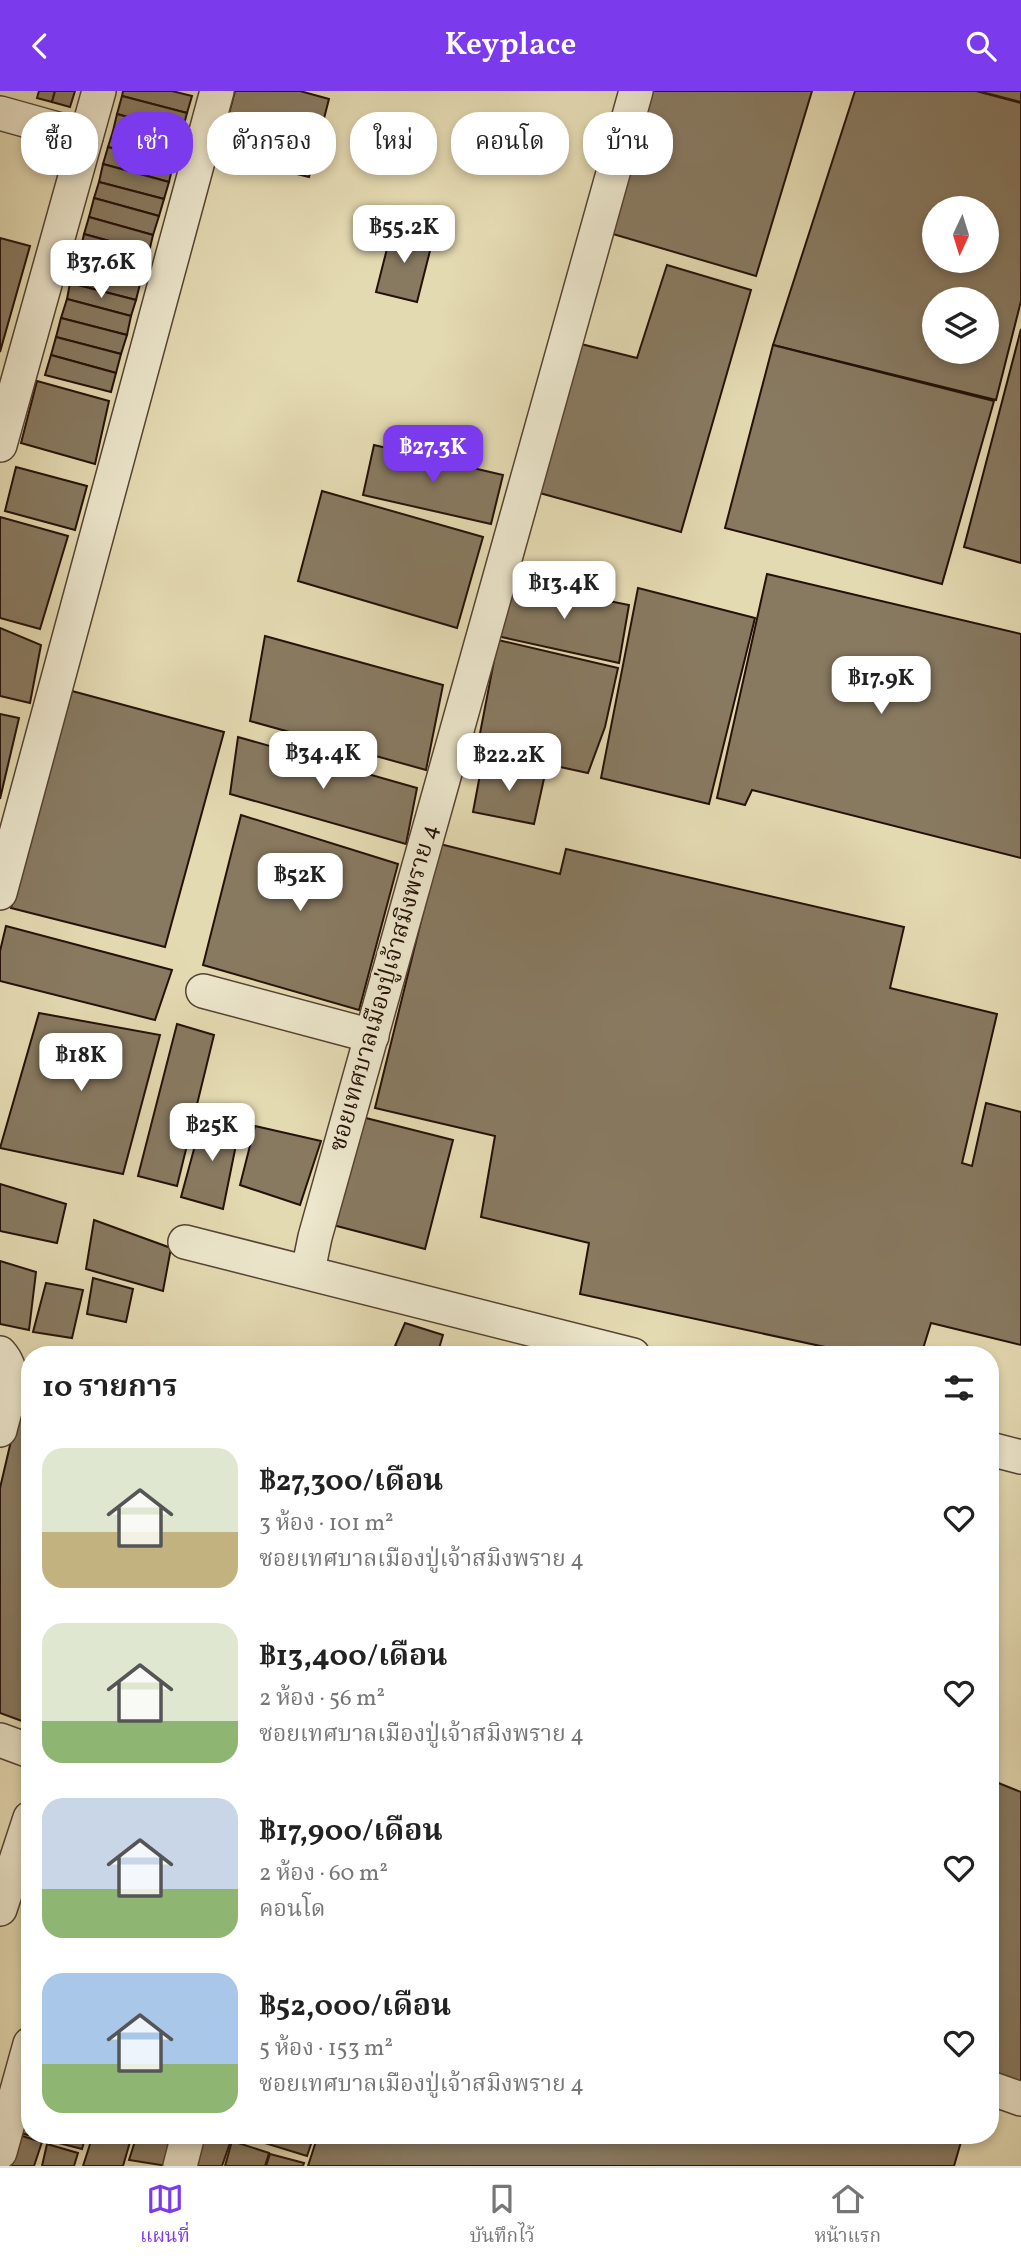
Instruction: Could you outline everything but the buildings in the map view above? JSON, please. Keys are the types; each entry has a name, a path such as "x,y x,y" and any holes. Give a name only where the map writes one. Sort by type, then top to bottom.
{"street":[{"path":"93,112 99,91"},
{"path":"0,893 217,91"},
{"name":"ซอยเทศบาลเมืองปู่เจ้าสมิงพราย 4","path":"311,1256 636,91"},
{"path":"0,113 21,119"},
{"path":"0,445 75,175"},
{"path":"203,991 372,1036"},
{"path":"185,1242 311,1256 604,1346"},
{"path":"0,1353 6,1360 12,1381 0,1430"},
{"path":"999,1451 1021,1457"},
{"path":"0,1741 21,1748"},
{"path":"0,1909 21,1845"},
{"path":"0,2152 21,2076"},
{"path":"999,2091 1021,2099"},
{"path":"180,2166 186,2144"}]}
